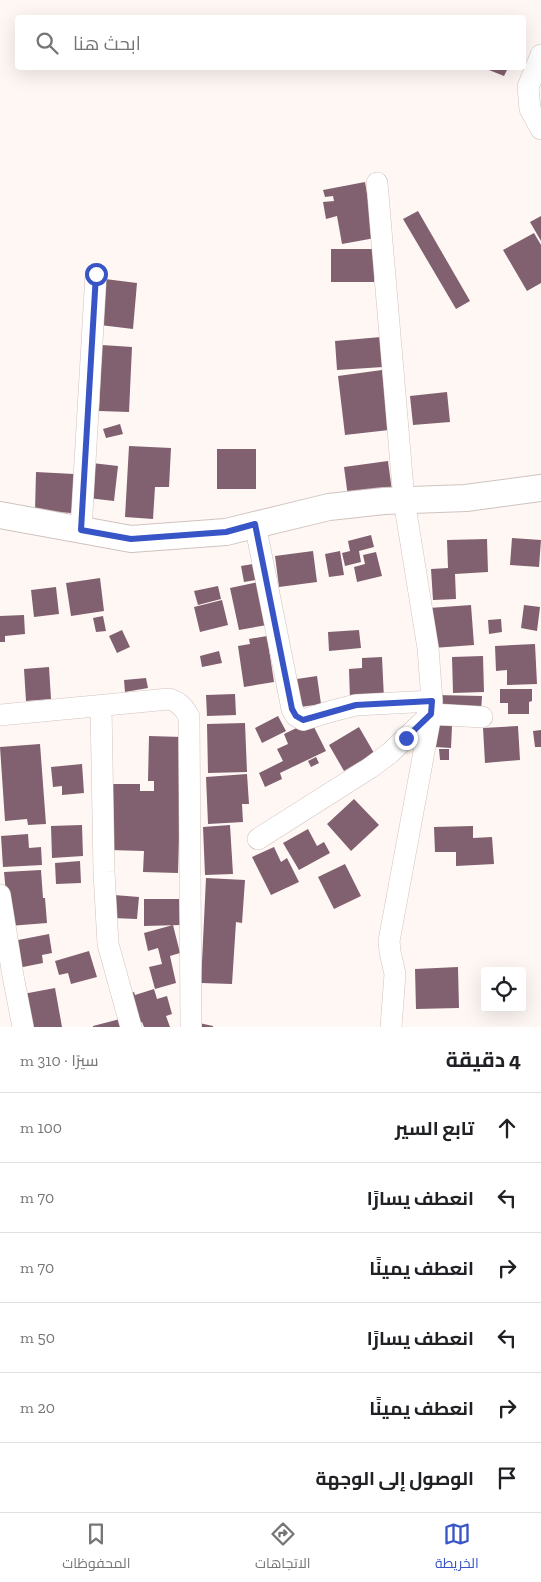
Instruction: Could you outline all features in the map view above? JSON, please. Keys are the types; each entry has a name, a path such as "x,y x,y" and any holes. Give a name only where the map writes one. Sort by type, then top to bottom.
{"street":[{"path":"541,55 528,87 541,129"},
{"path":"377,183 404,500 428,648 431,707 389,941 395,974 391,1027"},
{"path":"81,530 96,274"},
{"path":"0,515 131,539 226,532 329,507 404,500 466,498 541,488"},
{"path":"255,524 292,709 296,716 303,720 356,705 431,707 482,717"},
{"path":"0,715 169,699 178,702 185,708 190,717 191,1027"},
{"path":"101,706 104,872 108,944 131,1027"},
{"path":"258,839 370,768 390,753 431,707"},
{"path":"0,895 23,1027"}],"building":[{"path":"489,70 507,70 504,76"},
{"path":"365,182 375,238 342,244 337,216 326,219 323,202 334,201 333,196 325,197 323,190"},
{"path":"418,211 470,301 456,309 403,219"},
{"path":"541,216 541,241 530,222"},
{"path":"534,233 541,245 541,283 527,291 503,250"},
{"path":"331,249 374,249 374,282 331,282"},
{"path":"105,279 137,283 133,329 100,325"},
{"path":"381,337 383,367 337,370 335,341"},
{"path":"102,345 132,347 129,412 99,411"},
{"path":"382,370 389,430 345,435 338,376"},
{"path":"447,392 450,422 413,425 410,396"},
{"path":"120,424 123,434 106,438 103,429"},
{"path":"129,446 171,448 169,487 155,487 153,519 125,517"},
{"path":"217,449 256,449 256,489 217,489"},
{"path":"388,461 392,491 348,497 344,467"},
{"path":"92,463 118,466 114,501 88,498"},
{"path":"36,472 74,474 72,513 35,511"},
{"path":"371,535 374,547 359,551 361,562 345,566 342,553 350,551 348,541"},
{"path":"512,538 541,540 539,567 510,565"},
{"path":"487,539 488,572 455,574 456,599 433,600 431,569 448,568 447,540"},
{"path":"313,551 317,582 279,587 275,556"},
{"path":"340,551 344,575 329,577 325,554"},
{"path":"376,552 382,576 357,582 354,567 365,564 363,555"},
{"path":"253,564 256,580 244,582 241,566"},
{"path":"100,578 104,611 71,616 66,583"},
{"path":"259,582 267,625 239,630 230,588"},
{"path":"218,586 221,599 198,605 194,591"},
{"path":"56,587 59,614 34,617 31,590"},
{"path":"222,600 228,625 200,632 194,607"},
{"path":"471,605 474,645 433,648 429,608"},
{"path":"524,605 540,607 537,631 521,628"},
{"path":"24,615 25,634 5,636 5,642 0,642 0,616"},
{"path":"103,616 106,631 96,632 93,618"},
{"path":"501,619 502,632 489,634 488,620"},
{"path":"122,630 130,647 117,653 109,636"},
{"path":"359,630 361,648 329,651 328,632"},
{"path":"267,636 274,682 244,687 238,646 250,644 249,639"},
{"path":"535,644 537,684 507,685 507,670 496,671 495,646"},
{"path":"219,651 222,663 202,667 200,656"},
{"path":"483,656 484,692 453,693 452,657"},
{"path":"382,657 384,699 350,700 349,669 362,668 362,658"},
{"path":"49,667 51,699 26,701 24,669"},
{"path":"317,676 321,704 294,708 290,680"},
{"path":"146,678 148,688 125,692 124,680"},
{"path":"500,689 532,689 529,714 508,714 508,703 500,703"},
{"path":"235,694 236,715 207,716 206,695"},
{"path":"435,695 482,696 481,713 435,712"},
{"path":"278,716 286,731 262,743 255,728"},
{"path":"311,721 326,751 280,773 282,779 265,787 259,773 283,761 277,749 288,744 284,734"},
{"path":"245,723 247,772 208,773 207,724"},
{"path":"437,725 452,726 451,748 435,747"},
{"path":"518,726 520,760 485,763 483,728"},
{"path":"359,727 374,753 344,771 329,745"},
{"path":"541,730 541,747 535,747 533,731"},
{"path":"149,736 182,737 178,873 143,872 144,851 109,850 111,784 140,784 140,791 154,791 154,781 148,781"},
{"path":"40,744 46,824 28,825 27,819 5,821 0,747"},
{"path":"439,749 449,749 449,760 440,760"},
{"path":"316,757 319,763 311,767 308,761"},
{"path":"82,764 84,793 62,795 62,786 53,787 51,767"},
{"path":"247,774 249,804 242,804 243,822 208,824 206,777"},
{"path":"354,799 379,825 351,851 327,824"},
{"path":"82,825 83,856 52,858 51,826"},
{"path":"230,825 233,874 205,875 203,827"},
{"path":"473,826 473,838 492,837 494,864 456,866 456,852 435,852 434,827"},
{"path":"308,829 317,846 324,842 330,853 299,870 283,843"},
{"path":"28,834 29,848 41,847 42,865 3,867 1,836"},
{"path":"274,847 281,862 287,858 299,882 271,895 252,857"},
{"path":"80,861 81,883 56,884 55,863"},
{"path":"345,864 361,896 334,909 318,877"},
{"path":"41,870 47,923 9,926 4,872"},
{"path":"206,878 245,880 242,923 236,922 232,984 201,983"},
{"path":"114,895 139,897 137,919 112,918"},
{"path":"144,899 179,899 180,925 144,926"},
{"path":"173,925 180,953 170,956 176,983 155,989 149,967 162,964 158,948 148,951 144,933"},
{"path":"49,934 52,953 42,955 43,963 18,968 13,941"},
{"path":"89,951 97,977 71,984 68,973 59,975 55,961"},
{"path":"458,967 459,1008 416,1009 415,969"},
{"path":"55,988 62,1027 29,1027 23,994"},
{"path":"154,989 157,999 167,996 172,1014 166,1016 170,1027 144,1027 142,1022 134,1025 125,995 134,992 135,995"},
{"path":"120,1019 122,1027 93,1027 93,1026"},
{"path":"199,1023 213,1026 213,1027 198,1027"}],"route":[{"path":"96,274 81,530 131,539 226,532 255,524 292,709 296,716 303,720 356,705 432,701 431,714 406,738"}]}
